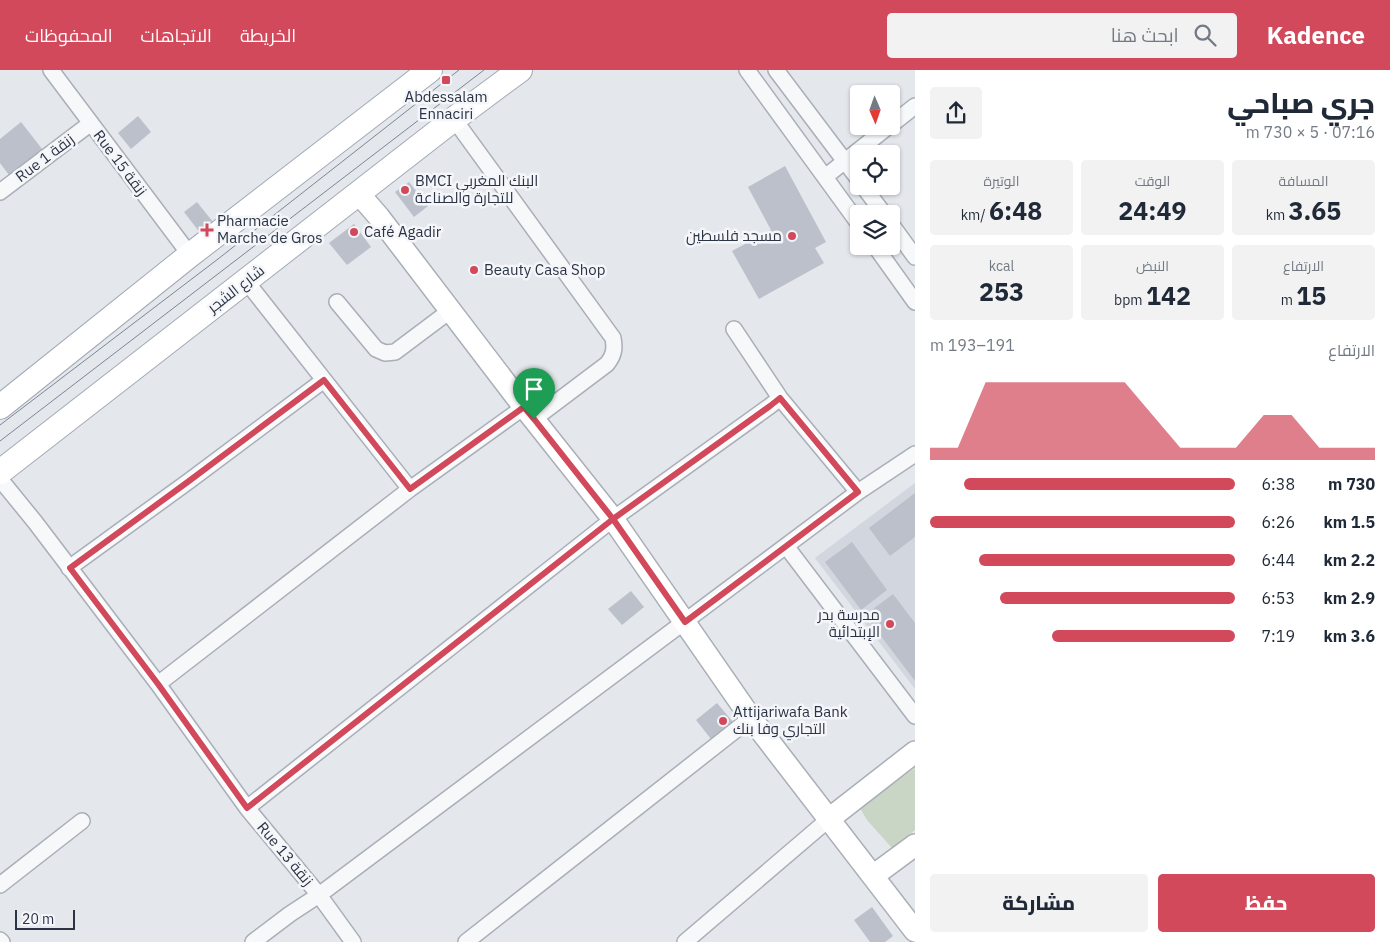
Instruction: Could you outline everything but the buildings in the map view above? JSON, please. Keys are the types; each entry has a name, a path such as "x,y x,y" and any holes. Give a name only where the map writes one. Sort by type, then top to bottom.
{"main road":[{"path":"0,407 190,255 430,70"},
{"name":"شارع الشجر","path":"0,472 454,119 520,70"}],"street":[{"name":"Rue 15 زنقة","path":"51,70 190,255"},
{"path":"746,70 850,212"},
{"path":"776,70 850,168"},
{"path":"900,117 915,106"},
{"path":"158,684 410,489 607,364 613,357 615,349 613,338 454,119"},
{"name":"Rue 1 زنقة","path":"0,192 91,123"},
{"path":"825,177 878,135"},
{"path":"359,194 379,216 529,413 613,519 750,718 915,931"},
{"path":"900,236 915,257"},
{"path":"881,255 915,302"},
{"path":"246,281 410,489"},
{"path":"337,302 376,349 384,353 395,352 451,310"},
{"path":"734,329 780,398 858,492"},
{"path":"70,568 324,380"},
{"path":"247,808 613,519 780,398"},
{"path":"253,942 319,895 858,492 915,454"},
{"name":"Rue 13 زنقة","path":"0,479 158,684 247,808 319,895 353,942"},
{"path":"786,546 915,716"},
{"path":"466,942 750,718"},
{"path":"685,942 829,819 915,752"},
{"path":"0,885 82,821"},
{"path":"873,876 915,845"}],"shaded area":[{"name":"مدرسة بدر الإبتدائية","path":"915,483 915,689 815,558"}],"green space":[{"path":"915,768 915,830 892,848 867,820 860,808"}],"tram line":[{"path":"0,425 218,259 459,70"},
{"path":"0,441 484,70"}],"place":[{"name":"Abdessalam Ennaciri","path":"446,80"},
{"name":"BMCI البنك المغربي للتجارة والصناعة","path":"405,190"},
{"name":"Pharmacie Marche de Gros","path":"207,230"},
{"name":"Café Agadir","path":"354,232"},
{"name":"مسجد فلسطين","path":"792,236"},
{"name":"Beauty Casa Shop","path":"474,270"},
{"name":"مدرسة بدر الإبتدائية","path":"890,624"},
{"name":"Attijariwafa Bank التجاري وفا بنك","path":"723,721"}],"route":[{"path":"534,419 524,407 410,489 324,380 70,568 158,684 247,808 613,519 685,622 858,492 780,398 613,519 534,419"}]}
